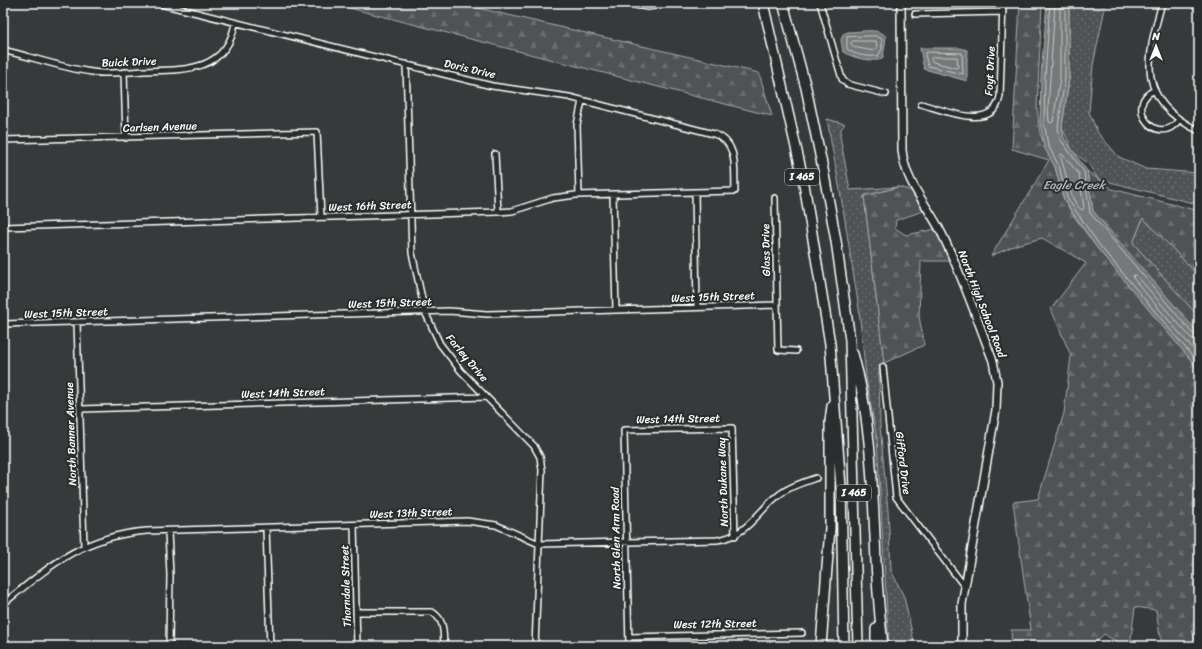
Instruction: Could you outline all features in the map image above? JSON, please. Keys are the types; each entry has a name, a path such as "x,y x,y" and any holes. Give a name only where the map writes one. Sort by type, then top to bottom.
{"highway":[{"name":"I 465","path":"763,3 803,178 830,344 841,487 844,646"},
{"name":"I 465","path":"783,3 806,88 824,176 836,241 850,340 858,646"},
{"path":"850,340 861,382 870,456 877,581 883,646"},
{"path":"821,646 830,528 830,420 834,386"},
{"path":"876,646 877,581"}],"street":[{"name":"Doris Drive","path":"157,3 492,86 544,92 582,100 722,137 729,144 733,153 735,191"},
{"path":"627,3 646,8 655,7 663,3"},
{"path":"820,3 842,79 847,84 886,94"},
{"name":"North High School Road","path":"902,3 902,150 904,164 912,186 937,225 947,245 993,361 997,382 996,410 961,616 962,646"},
{"name":"Foyt Drive","path":"920,104 975,118 985,116 994,110 1000,96 1003,3"},
{"path":"1162,3 1149,53 1150,71 1155,90 1167,110 1179,120 1199,131"},
{"path":"915,14 1003,12"},
{"name":"Buick Drive","path":"3,50 86,71 124,72 186,70 203,65 220,54 232,35 235,23"},
{"name":"Farley Drive","path":"406,64 410,215 413,260 425,312 442,348 461,371 534,446 540,457 542,470 535,646"},
{"path":"124,72 126,138"},
{"path":"1155,90 1148,94 1142,105 1142,115 1148,124 1157,129 1167,129 1174,126 1179,120"},
{"path":"579,196 577,124 582,100"},
{"name":"Carlsen Avenue","path":"3,140 317,132 321,217"},
{"path":"495,154 498,212"},
{"name":"West 16th Street","path":"3,227 498,212 512,211 552,198 735,191"},
{"path":"695,192 697,307"},
{"path":"613,195 616,310"},
{"name":"Glass Drive","path":"776,198 778,350 796,351"},
{"name":"West 15th Street","path":"3,324 449,311 487,314 777,305"},
{"name":"North Banner Avenue","path":"77,322 84,546"},
{"name":"Gifford Drive","path":"883,367 896,497 965,587"},
{"name":"West 14th Street","path":"80,409 486,397"},
{"name":"West 14th Street","path":"624,430 732,428"},
{"name":"North Dukane Way","path":"732,428 735,536"},
{"name":"North Glen Arm Road","path":"624,430 629,646"},
{"name":"West 13th Street","path":"3,604 52,564 84,546 122,534 168,531 480,522 508,529 539,544 717,540 735,536 750,526 770,503 783,491 816,478"},
{"name":"Thorndale Street","path":"354,525 357,646"},
{"path":"266,528 270,646"},
{"path":"146,646 169,646 170,575 168,531"},
{"path":"356,612 429,611 437,615 443,623 444,646"},
{"name":"West 12th Street","path":"628,637 802,633"}],"green space":[{"path":"330,3 456,3 759,73 772,116"},
{"path":"1020,3 1042,3 1037,108 1040,134 1055,167 1063,197 1071,212 1097,248 1199,366 1199,623 1192,630 1197,646 1164,646 1160,637 1156,610 1135,607 1130,646 1117,642 1104,634 1092,646 1012,646 1011,630 1031,630 1013,502 1038,499 1064,413 1071,356 1051,309 1086,263 1042,238 1016,245 991,256 1049,160 1012,149"},
{"path":"1069,3 1106,3 1093,65 1089,112 1098,133 1119,157 1146,169 1199,173 1199,200 1197,204 1098,179 1088,163 1073,152 1062,127 1069,79"},
{"path":"827,119 845,124 841,129 840,136 850,190 899,187 864,196 884,363 879,369 880,426 888,511 891,570 904,597 915,646 889,646 877,440 866,377 859,309"},
{"path":"1087,171 1112,189 1199,211 1199,276 1143,218 1133,243 1199,317 1199,335 1131,258 1093,211"},
{"path":"899,187 912,191 924,211 896,220 895,228 906,235 936,229 951,261 921,261 919,316 924,345 884,363 864,196"},
{"path":"1143,218 1199,276 1199,317 1133,243"}],"water":[{"name":"Eagle Creek","path":"1047,3 1069,3 1069,79 1062,127 1064,138 1087,171 1093,211 1199,334 1199,370 1097,248 1064,200 1055,167 1044,147 1040,122 1041,76"},
{"path":"874,31 883,34 886,37 883,57 879,60 861,59 843,52 841,40 843,34 848,32"},
{"path":"920,48 960,48 967,50 967,81 924,69"}]}
